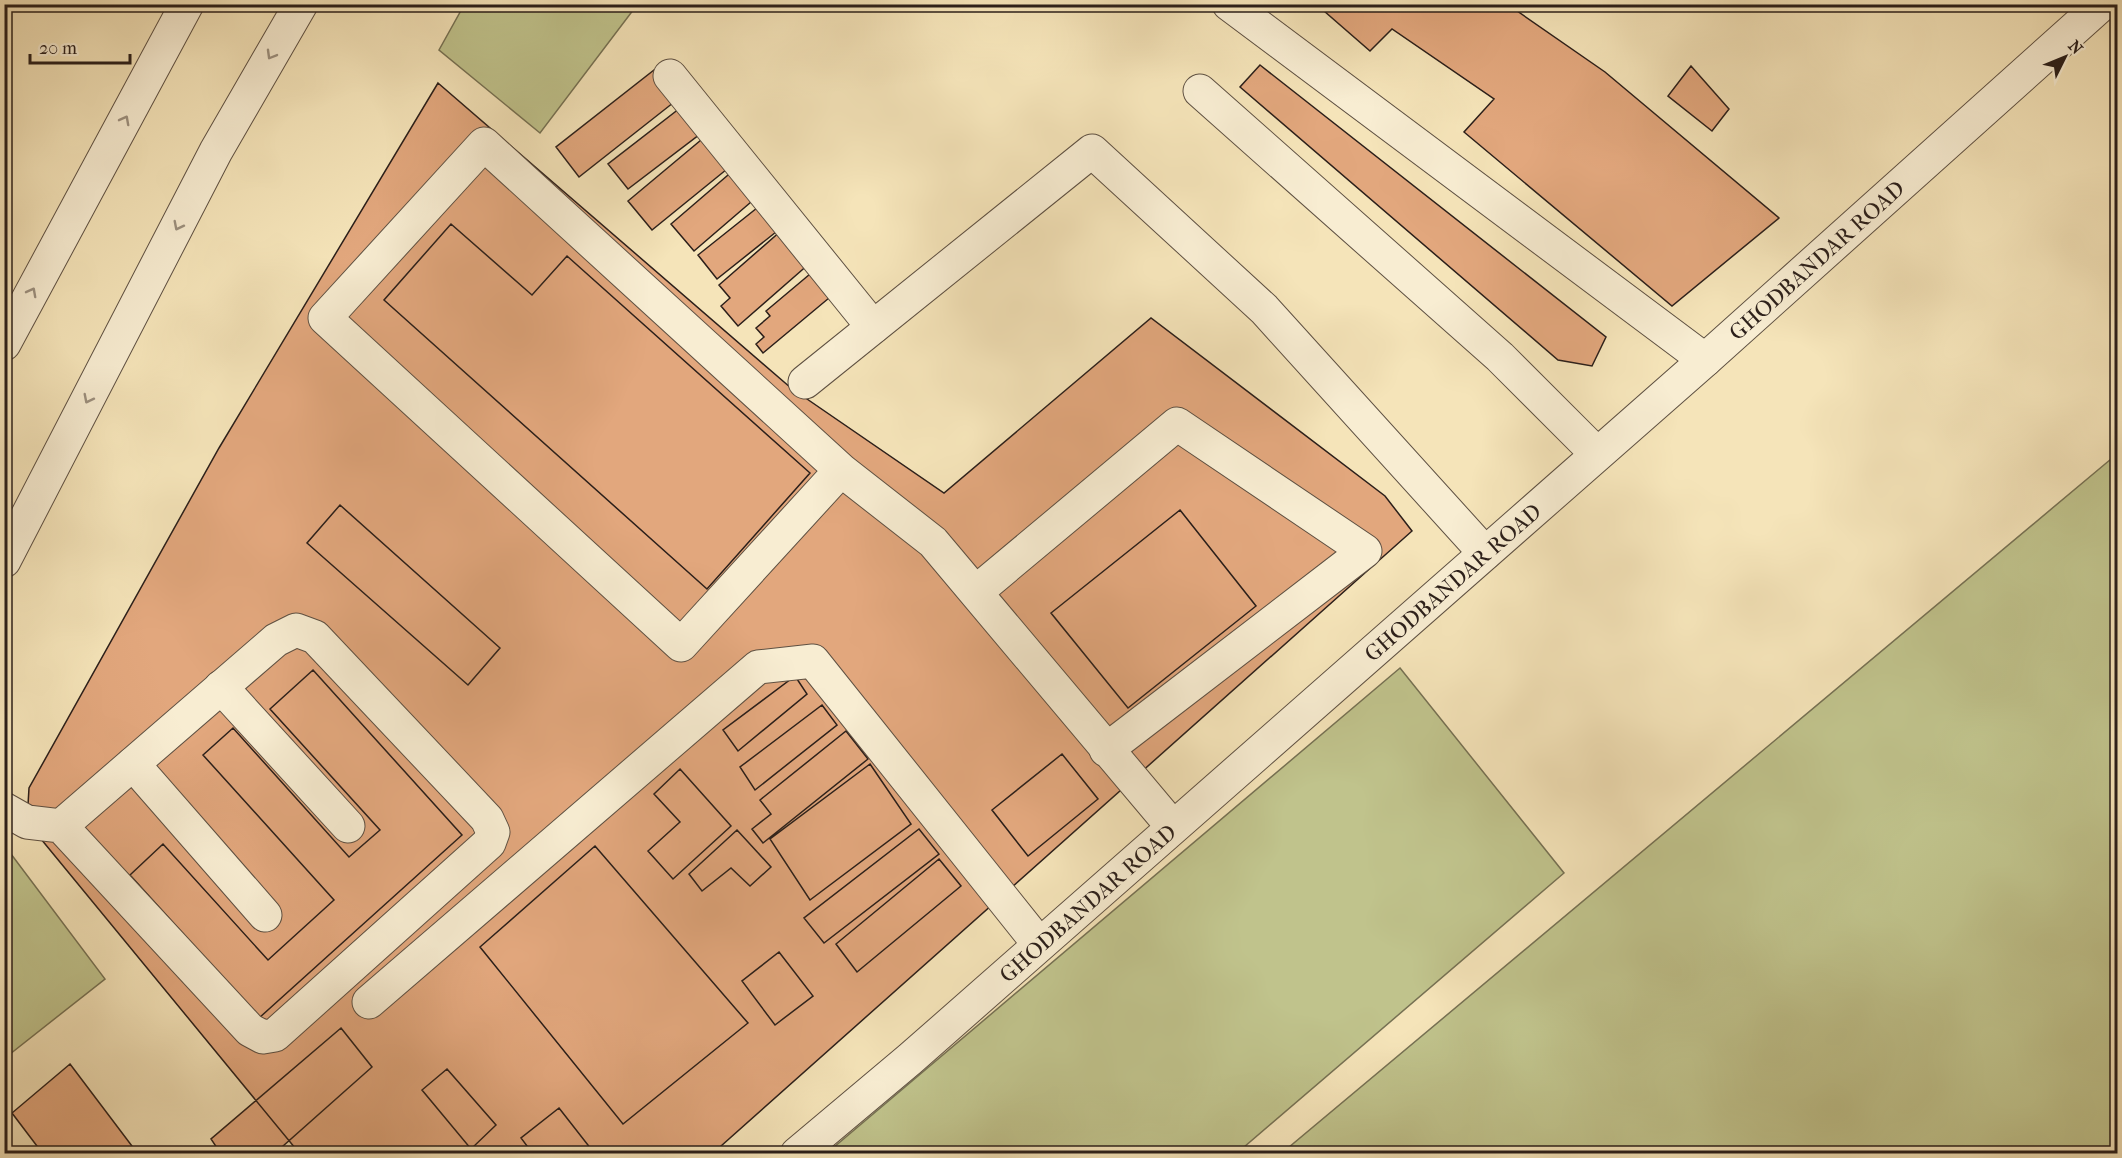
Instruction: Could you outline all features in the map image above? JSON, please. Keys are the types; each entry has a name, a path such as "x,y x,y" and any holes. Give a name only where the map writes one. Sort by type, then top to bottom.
{"street":[{"path":"4,344 187,4"},
{"path":"4,561 216,151 301,4"},
{"path":"1229,4 1705,360"},
{"name":"GHODBANDAR ROAD","path":"797,1154 1040,944 1705,360 2102,4"},
{"path":"670,76 873,327"},
{"path":"1200,91 1500,357 1597,454"},
{"path":"841,470 681,645 325,318 484,144 841,470 933,542 1172,826"},
{"path":"805,382 1092,151 1264,309 1485,553"},
{"path":"976,592 1177,424 1365,551 1106,750"},
{"path":"4,809 27,822 61,826 250,1030 263,1037 275,1035 489,843 493,832 488,819 315,637 296,630 276,640 61,826"},
{"path":"369,1002 758,667 813,662 1040,944"},
{"path":"221,687 348,826"},
{"path":"133,764 265,915"}],"green space":[{"path":"464,5 637,5 540,133 439,50"},
{"path":"2117,454 2117,1153 1282,1153"},
{"path":"1400,668 1564,873 1237,1153 827,1153"},
{"path":"5,846 105,979 5,1058"}],"building":[{"path":"1316,4 1507,4 1605,72 1779,218 1672,306 1464,132 1494,99 1392,29 1370,51"},
{"path":"1260,65 1606,337 1592,366 1558,360 1240,87"},
{"path":"1691,66 1729,109 1712,131 1668,96"},
{"path":"654,70 678,99 579,177 556,147"},
{"path":"438,83 791,388 944,493 1151,318 1385,496 1412,531 712,1154 300,1154 27,822 29,788 219,448"},
{"path":"684,105 704,131 628,189 608,164"},
{"path":"707,135 732,165 652,230 628,201"},
{"path":"735,169 758,196 694,251 671,224"},
{"path":"762,204 781,228 717,279 698,255"},
{"path":"451,224 532,295 567,256 810,473 707,589 384,300"},
{"path":"782,230 810,263 738,326 721,306 730,298 719,285"},
{"path":"816,269 835,293 763,353 756,344 764,337 756,328 770,316 766,311"},
{"path":"340,505 500,648 468,685 307,543"},
{"path":"1180,510 1256,606 1128,708 1051,613"},
{"path":"313,670 462,835 259,1018 130,875 163,844 268,960 334,900 203,755 233,728 349,857 380,830 270,709"},
{"path":"795,676 807,694 738,751 723,730"},
{"path":"822,705 837,725 755,790 740,767"},
{"path":"846,731 868,759 763,843 752,829 771,814 760,800"},
{"path":"1062,754 1098,799 1028,856 992,810"},
{"path":"870,764 911,824 810,900 770,839"},
{"path":"680,769 731,826 673,879 648,851 680,822 654,794"},
{"path":"919,829 939,854 824,943 804,918"},
{"path":"737,830 771,867 750,886 731,868 702,891 689,874"},
{"path":"595,846 748,1023 623,1124 480,947"},
{"path":"939,859 961,886 857,972 836,944"},
{"path":"779,952 813,996 775,1025 742,981"},
{"path":"341,1028 372,1067 274,1154 221,1154 211,1139"},
{"path":"70,1064 138,1154 43,1154 12,1113"},
{"path":"447,1069 496,1125 471,1149 422,1090"},
{"path":"559,1108 595,1154 533,1154 521,1138"}]}
